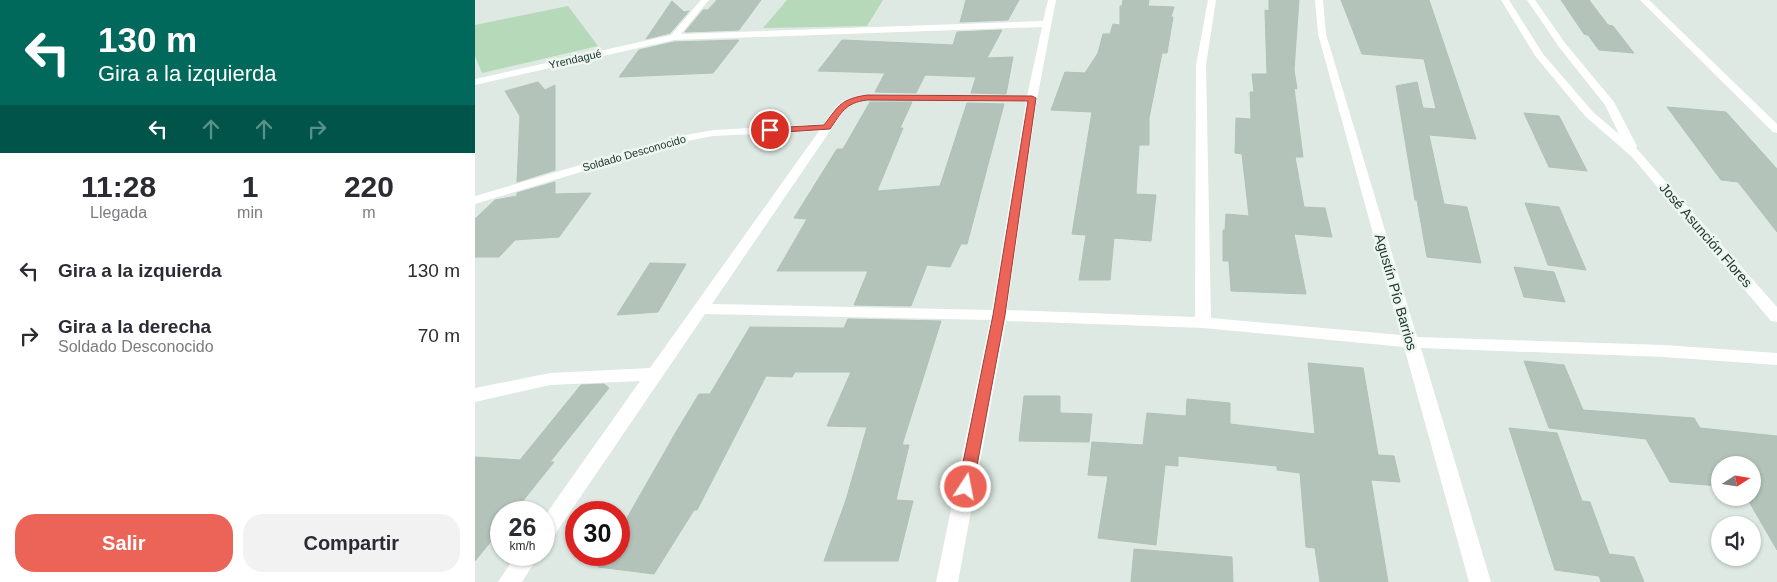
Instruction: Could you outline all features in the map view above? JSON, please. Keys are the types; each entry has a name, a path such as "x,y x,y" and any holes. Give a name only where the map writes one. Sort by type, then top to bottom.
{"street":[{"path":"675,36 705,0"},
{"path":"947,582 999,315 1032,98 1052,0"},
{"path":"1203,324 1201,65 1212,0"},
{"name":"Agustín Pío Barrios","path":"1319,0 1322,34 1480,582"},
{"name":"José Asunción Flores","path":"1505,0 1539,55 1564,85 1589,114 1636,154 1777,317"},
{"name":"José Asunción Flores","path":"1531,0 1562,46 1610,104 1636,154"},
{"path":"1644,0 1777,130"},
{"name":"Yrendagué","path":"475,82 675,36 1047,24"},
{"path":"555,517 843,104 851,100 867,97 1032,98"},
{"name":"Soldado Desconocido","path":"475,200 675,140 713,134 827,128"},
{"path":"699,309 999,315 1203,324 1410,342 1665,351 1777,358"},
{"path":"475,395 551,379 654,374"},
{"path":"509,582 520,566"}],"green space":[{"path":"787,0 883,0 867,26 763,28"},
{"path":"568,6 598,46 482,73 475,56 475,25"}],"building":[{"path":"717,0 761,0 739,30 685,32 703,10 708,10"},
{"path":"966,0 1019,0 1008,20 960,22"},
{"path":"1123,0 1149,0 1148,6 1174,7 1167,53 1162,53 1149,118 1149,145 1139,145 1136,194 1156,195 1151,241 1114,238 1110,280 1079,280 1086,235 1072,234 1092,112 1051,110 1065,72 1085,73 1098,53 1103,34 1110,34 1113,24 1120,25 1120,6 1122,6"},
{"path":"1269,0 1299,0 1294,70 1297,89 1294,88 1303,157 1295,157 1304,207 1325,208 1332,237 1294,234 1306,294 1231,291 1229,261 1223,261 1223,230 1225,230 1226,214 1249,216 1242,154 1235,153 1236,118 1251,119 1250,92 1254,92 1252,74 1267,74 1265,10 1269,11"},
{"path":"1341,0 1429,0 1476,139 1429,135 1444,204 1467,207 1481,263 1427,257 1417,200 1415,200 1396,86 1417,82 1423,108 1436,109 1424,59 1362,54"},
{"path":"1561,0 1589,0 1608,25 1613,26 1634,53 1599,50 1588,35 1584,34"},
{"path":"672,1 684,12 689,11 670,33 646,39"},
{"path":"1002,30 987,58 1013,57 1006,94 971,93 976,77 925,75 916,93 875,92 885,73 818,71 842,40 953,45 957,32"},
{"path":"739,40 713,73 619,77 639,50 674,42"},
{"path":"538,82 545,90 555,85 555,170 517,182 520,116 505,91"},
{"path":"870,102 912,102 900,128 903,128 877,191 940,186 967,103 1004,104 967,244 961,244 950,267 927,265 911,306 854,305 868,271 777,271 807,219 794,218 837,149 843,149"},
{"path":"1667,107 1726,112 1777,169 1777,232 1738,182 1721,180"},
{"path":"1524,113 1559,116 1587,171 1549,167"},
{"path":"555,182 555,194 591,193 559,237 515,240 499,257 475,257 475,219 495,200 517,196 517,193"},
{"path":"1525,203 1559,207 1586,270 1548,265"},
{"path":"650,263 686,264 658,312 617,315"},
{"path":"1514,267 1554,272 1565,302 1524,297"},
{"path":"848,319 941,321 902,445 909,445 896,500 913,501 898,561 824,561 846,500 867,427 827,426 851,372 795,372 792,377 766,376 697,510 694,510 654,574 598,567 630,566 630,513 699,394 710,394 750,327 844,328"},
{"path":"1524,361 1564,365 1583,410 1694,418 1700,428 1777,436 1777,550 1761,522 1761,516 1757,516 1752,506 1761,506 1761,456 1711,456 1711,485 1670,482 1646,439 1549,428"},
{"path":"1308,363 1363,368 1378,455 1394,456 1400,482 1371,480 1388,582 1320,582 1315,548 1306,547 1300,473 1277,470 1277,466 1178,456 1178,466 1165,465 1156,545 1098,538 1108,476 1088,475 1092,442 1143,445 1147,413 1186,416 1187,399 1230,403 1230,424 1315,434"},
{"path":"604,384 609,388 550,462 554,462 523,501 490,501 490,543 475,561 475,457 520,460 581,385"},
{"path":"1024,396 1060,396 1060,413 1092,414 1089,442 1019,441"},
{"path":"1509,428 1557,433 1582,501 1590,502 1609,554 1634,557 1644,582 1601,582 1599,576 1555,570"},
{"path":"1134,549 1232,557 1233,582 1131,582"}],"route":[{"path":"770,130 827,128 843,104 851,100 867,97 1032,98 999,315 966,487"}]}
